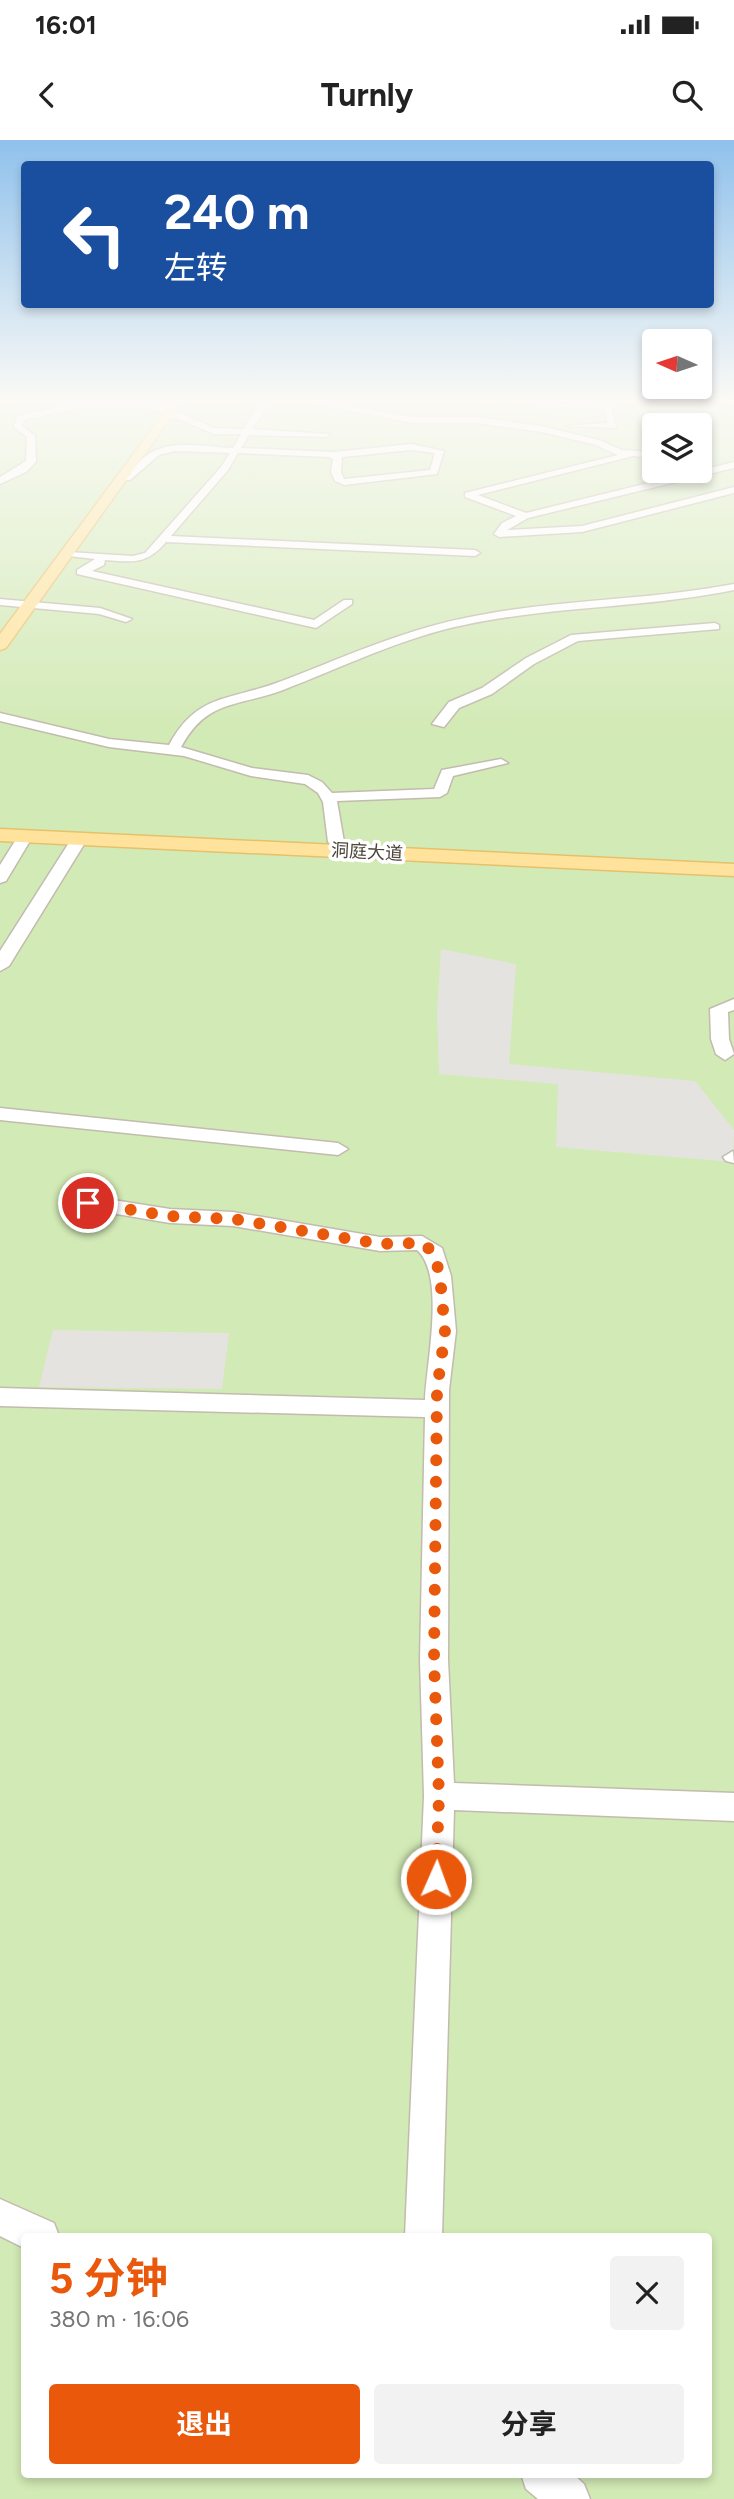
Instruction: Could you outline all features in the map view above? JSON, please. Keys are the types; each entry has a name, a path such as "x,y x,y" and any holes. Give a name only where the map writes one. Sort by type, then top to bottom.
{"main road":[{"path":"0,645 26,604 93,512"},
{"path":"0,635 95,512"},
{"name":"洞庭大道","path":"0,828 734,861"},
{"name":"洞庭大道","path":"0,835 734,870"}],"street":[{"path":"72,554 133,559 149,555 187,512"},
{"path":"514,512 525,516"},
{"path":"540,512 506,525 499,534 582,530 650,512"},
{"path":"163,539 475,553"},
{"path":"100,556 100,563 81,572 316,624 348,602"},
{"path":"173,750 183,729 200,709 265,692 430,631 509,614 679,599 734,587"},
{"path":"0,602 100,611 126,619"},
{"path":"439,724 454,705 487,691 530,661 575,638 715,626"},
{"path":"0,717 109,743 173,750 258,774 316,783 333,807 336,842"},
{"path":"328,797 440,793 447,773 501,763"},
{"path":"0,878 26,836"},
{"path":"0,966 31,912 41,903 51,881 80,838"},
{"path":"725,1054 720,1040 719,1009 734,1004"},
{"path":"0,1114 177,1130 338,1149"},
{"path":"88,1203 170,1216 247,1221 380,1244 422,1243 434,1253 440,1276 445,1332 437,1409 434,1660 439,1796 424,2233"},
{"path":"0,1397 437,1409"},
{"path":"439,1796 734,1807"},
{"path":"0,2217 35,2233"},
{"path":"545,2478 569,2499"}],"green space":[{"path":"0,512 734,512 734,2499 0,2499"}],"shaded area":[{"path":"441,949 516,964 509,1064 695,1081 734,1130 733,1162 556,1147 558,1084 439,1074 437,1012"},
{"path":"53,1330 229,1333 222,1389 39,1387"}],"route":[{"path":"88,1203 170,1216 233,1219 380,1244 422,1243 434,1253 440,1276 445,1332 437,1390 434,1660 439,1796 436,1879"}]}
